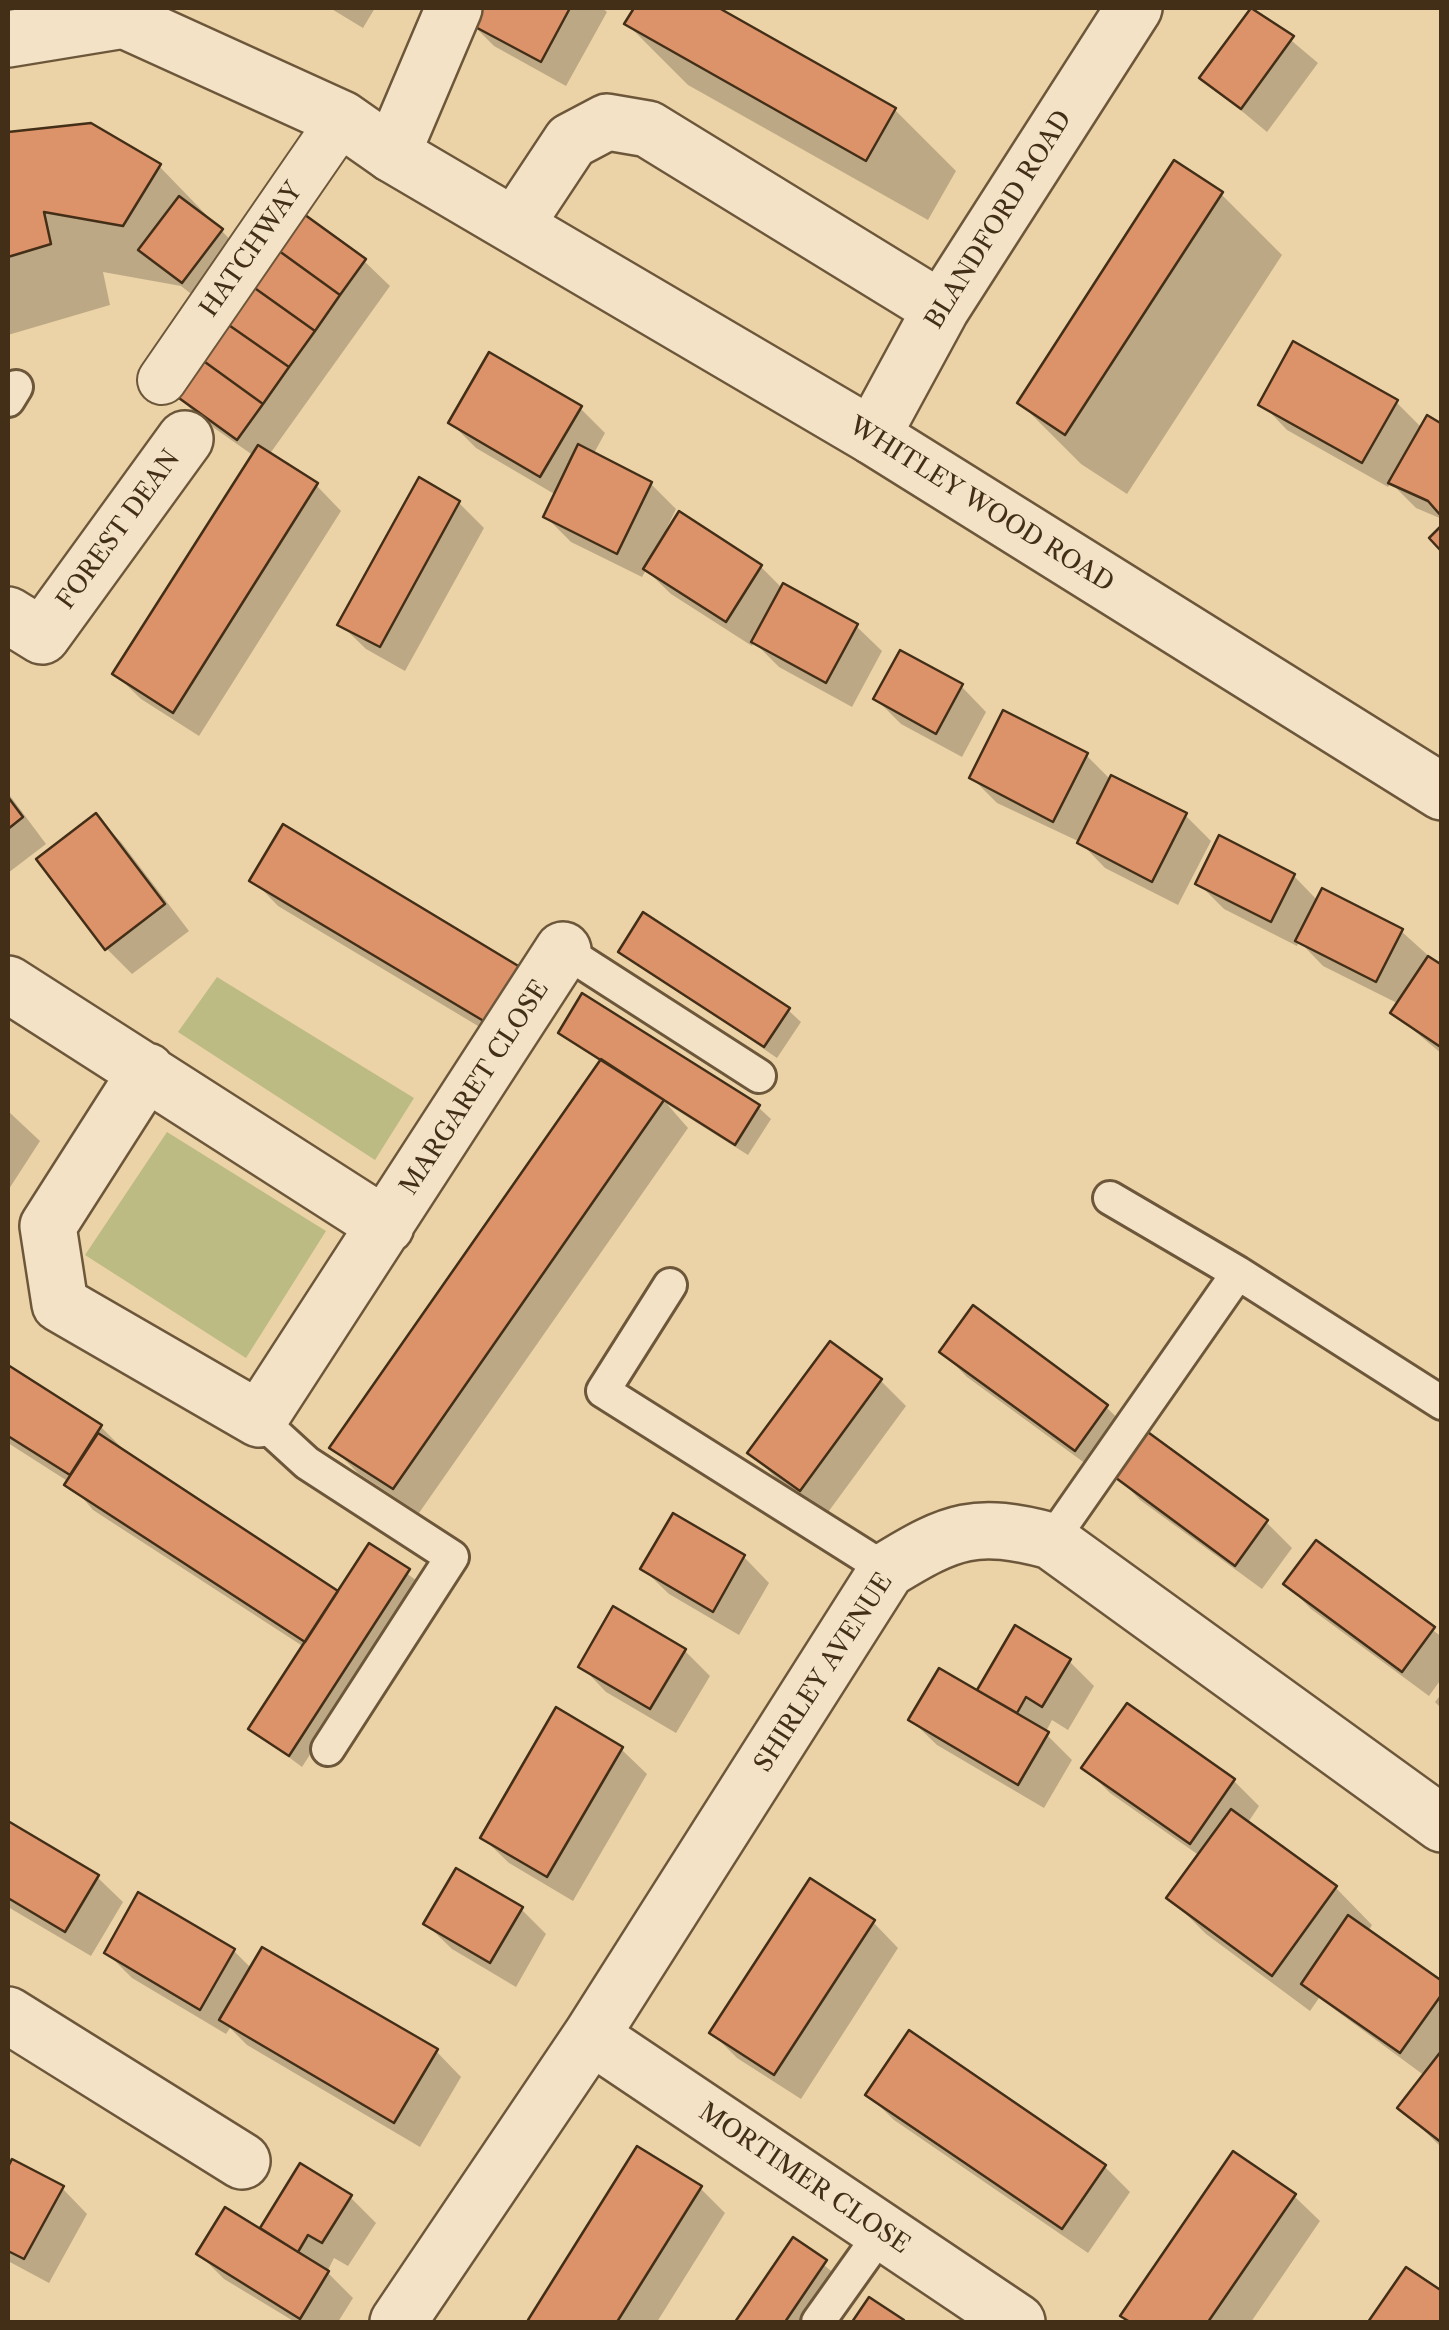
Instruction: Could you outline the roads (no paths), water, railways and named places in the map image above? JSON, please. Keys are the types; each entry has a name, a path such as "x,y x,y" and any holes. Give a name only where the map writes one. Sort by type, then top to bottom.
{"street":[{"path":"392,154 454,8"},
{"name":"BLANDFORD ROAD","path":"872,436 942,309 1134,8"},
{"name":"WHITLEY WOOD ROAD","path":"8,38 117,14 342,119 392,154 872,436 1442,792"},
{"name":"HATCHWAY","path":"162,380 342,119"},
{"path":"516,224 571,141 607,122 648,129 942,309"},
{"name":"FOREST DEAN","path":"8,615 42,636 185,439"},
{"name":"MARGARET CLOSE","path":"260,1418 563,950"},
{"path":"8,984 386,1226"},
{"path":"148,1072 48,1226 60,1304 260,1418"},
{"name":"SHIRLEY AVENUE","path":"398,2322 591,2036 887,1570 940,1537 1002,1528 1051,1541 1442,1824"},
{"path":"8,2014 242,2161"},
{"name":"MORTIMER CLOSE","path":"591,2036 1018,2322"}],"lane":[{"path":"563,950 759,1076"},
{"path":"1110,1198 1238,1273 1442,1402"},
{"path":"1051,1541 1238,1273"},
{"path":"670,1285 603,1390 887,1570"},
{"path":"260,1418 308,1463 452,1558 328,1749"},
{"path":"818,2322 882,2232"}]}
